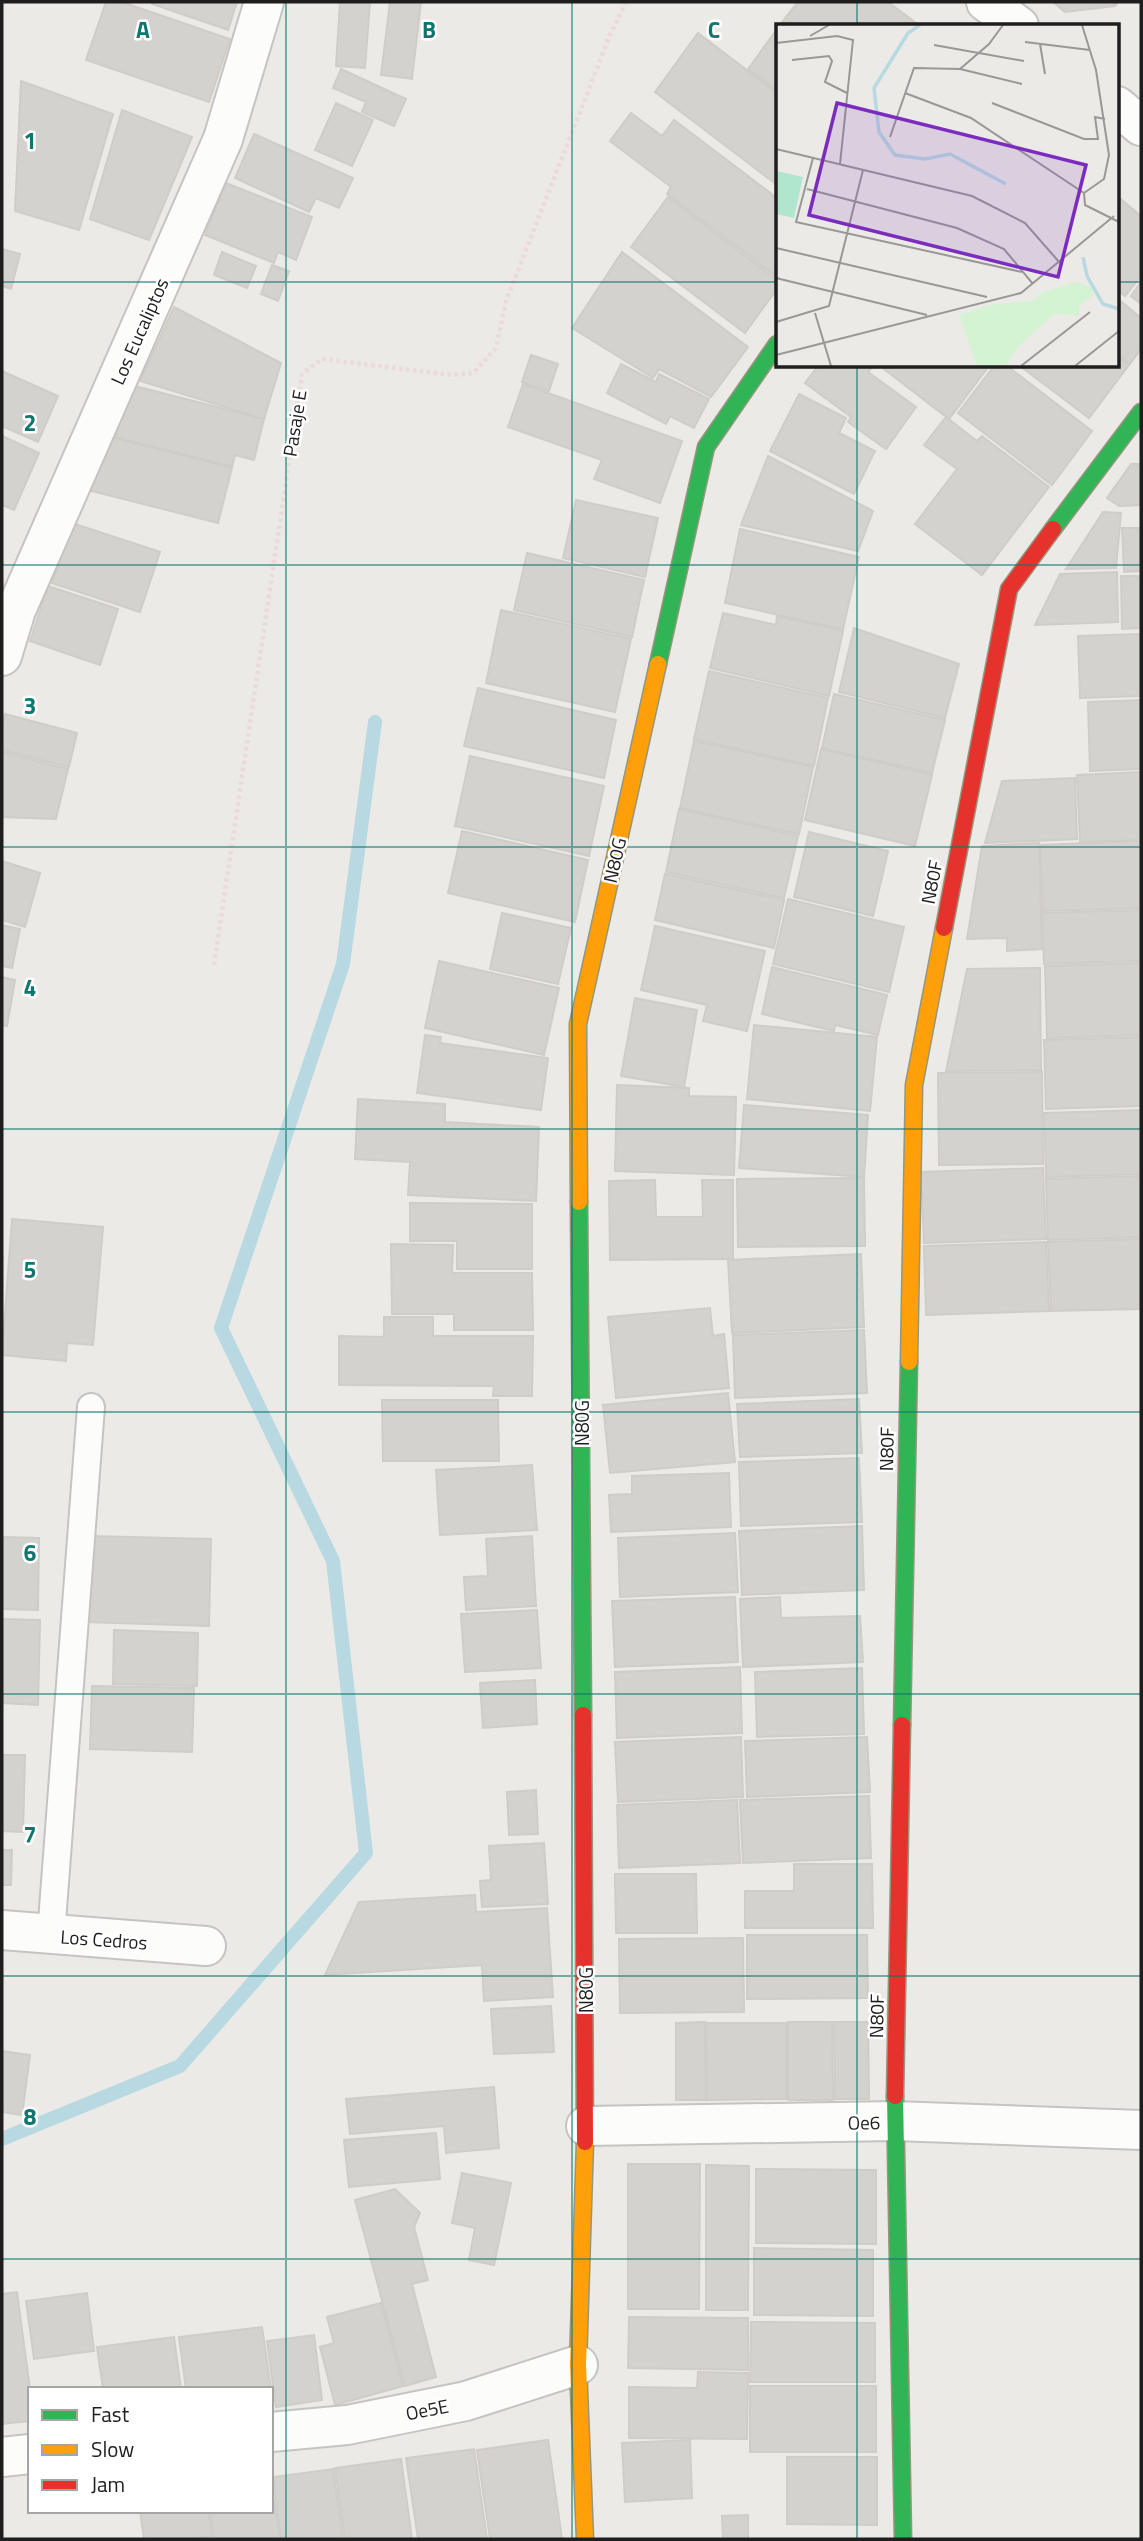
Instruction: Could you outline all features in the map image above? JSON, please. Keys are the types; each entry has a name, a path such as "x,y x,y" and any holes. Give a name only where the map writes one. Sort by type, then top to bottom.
{"street":[{"name":"Los Eucaliptos","path":"2,656 22,598 223,139 264,2"},
{"path":"1118,107 1141,126"},
{"name":"N80G","path":"585,2539 578,2365 586,2126 578,1024 706,447 776,345"},
{"name":"N80F","path":"903,2539 895,2121 914,1085 1009,589 1141,412"},
{"name":"Los Cedros","path":"2,1930 206,1946"},
{"name":"Oe6","path":"586,2126 895,2121 1141,2130"},
{"name":"Oe5E","path":"273,2432 347,2425 466,2401 578,2365"},
{"path":"2,2457 28,2454"}],"lane":[{"path":"51,1935 91,1407"}],"path":[{"name":"Pasaje E","path":"214,965 302,374 322,359 451,375 473,373 496,348 506,300 610,35 626,2"}],"building":[{"path":"106,2 122,2 230,39 209,102 86,60"},
{"path":"237,2 228,30 152,4"},
{"path":"340,2 370,2 365,68 336,66"},
{"path":"390,2 421,2 412,79 381,75"},
{"path":"798,2 888,2 917,24 793,24 785,18"},
{"path":"1053,2 1118,2 1115,6 1065,12"},
{"path":"776,30 776,90 748,69"},
{"path":"698,33 776,92 776,184 655,92"},
{"path":"341,69 406,99 394,126 362,112 366,102 333,88"},
{"path":"21,81 113,114 79,230 15,211"},
{"path":"336,103 373,120 352,166 315,150"},
{"path":"122,110 192,137 149,240 90,219"},
{"path":"631,113 662,136 674,120 776,197 776,276 667,194 671,187 610,141"},
{"path":"254,134 353,178 339,208 316,198 309,212 235,178"},
{"path":"226,183 312,217 296,260 278,252 274,263 205,235"},
{"path":"668,197 776,279 776,290 745,333 631,247"},
{"path":"1118,197 1141,216 1141,276 1125,296 1118,291"},
{"path":"2,249 20,254 11,289 2,286"},
{"path":"222,252 256,266 247,288 214,275"},
{"path":"622,252 748,347 711,397 659,369 653,378 572,328"},
{"path":"272,265 289,271 278,301 261,294"},
{"path":"1141,282 1141,304 1131,296"},
{"path":"1118,299 1141,318 1141,349 1130,364 1118,355"},
{"path":"174,307 281,363 264,419 140,381"},
{"path":"531,355 558,364 549,391 522,382"},
{"path":"1118,357 1129,365 1089,418 1023,368 1118,368"},
{"path":"621,364 656,382 659,374 709,399 694,428 670,416 666,424 607,393"},
{"path":"816,368 871,368 868,372 916,407 886,449 848,422 851,417 805,383"},
{"path":"883,368 987,368 949,419"},
{"path":"992,368 1010,368 1092,431 1052,485 958,413"},
{"path":"2,371 58,396 38,442 2,426"},
{"path":"523,384 682,441 660,503 594,479 602,460 508,427"},
{"path":"135,386 264,419 254,460 235,455 232,467 112,436"},
{"path":"799,394 846,418 839,433 875,451 854,494 770,451"},
{"path":"946,417 977,441 982,436 1049,487 982,575 915,524 957,469 924,445"},
{"path":"2,436 39,453 14,510 2,505"},
{"path":"111,437 232,468 218,523 88,490"},
{"path":"768,456 873,511 858,551 741,525"},
{"path":"1131,464 1141,464 1141,505 1119,506 1107,498"},
{"path":"576,500 658,518 645,577 563,558"},
{"path":"1103,512 1121,513 1116,568 1066,569"},
{"path":"72,523 160,552 140,612 52,583"},
{"path":"1122,528 1141,528 1141,571 1124,572"},
{"path":"740,529 859,557 843,629 725,603"},
{"path":"527,553 644,580 632,637 514,610"},
{"path":"1117,572 1118,622 1035,625 1060,574"},
{"path":"1121,576 1141,576 1141,628 1122,629"},
{"path":"48,586 118,609 100,665 30,641"},
{"path":"501,610 631,639 615,712 486,683"},
{"path":"723,613 776,625 777,616 843,631 829,696 710,668"},
{"path":"854,628 959,664 945,718 839,692"},
{"path":"1141,634 1141,696 1080,698 1078,636"},
{"path":"709,671 828,698 814,766 694,739"},
{"path":"478,688 616,720 604,778 464,746"},
{"path":"834,694 945,720 932,773 822,748"},
{"path":"1141,700 1141,769 1090,771 1088,702"},
{"path":"5,714 77,733 69,767 2,750"},
{"path":"694,741 813,767 799,834 680,808"},
{"path":"821,749 932,775 915,846 805,820"},
{"path":"2,752 68,769 56,819 2,817"},
{"path":"470,756 604,786 589,856 455,826"},
{"path":"1141,772 1141,840 1080,842 1077,775"},
{"path":"1075,778 1077,839 985,843 1002,781"},
{"path":"679,809 798,836 784,898 666,872"},
{"path":"462,831 588,860 575,922 448,893"},
{"path":"809,832 888,851 873,916 794,897"},
{"path":"1141,841 1141,908 1043,911 1040,845"},
{"path":"1039,843 1042,949 1007,951 1007,938 967,939 982,846"},
{"path":"2,861 40,873 25,927 2,920"},
{"path":"665,874 784,900 774,948 655,920"},
{"path":"788,899 904,927 889,992 773,964"},
{"path":"1141,910 1141,961 1044,964 1042,913"},
{"path":"502,913 571,928 558,984 490,969"},
{"path":"2,925 20,929 12,968 2,966"},
{"path":"655,926 765,951 747,1031 703,1021 707,1005 641,990"},
{"path":"439,961 559,988 544,1055 425,1028"},
{"path":"1141,963 1141,1035 1047,1038 1045,966"},
{"path":"772,967 887,995 878,1035 835,1025 834,1031 762,1014"},
{"path":"1040,968 1041,1070 946,1071 967,969"},
{"path":"2,977 15,980 7,1026 2,1025"},
{"path":"635,998 697,1010 684,1087 621,1076"},
{"path":"754,1025 877,1037 870,1111 747,1099"},
{"path":"425,1035 441,1037 440,1043 548,1058 541,1110 417,1093"},
{"path":"1141,1037 1141,1106 1046,1109 1044,1040"},
{"path":"1042,1072 1043,1164 939,1165 938,1073"},
{"path":"617,1085 689,1088 689,1096 736,1097 734,1175 615,1171"},
{"path":"358,1099 445,1104 445,1122 539,1127 536,1201 408,1195 410,1162 355,1159"},
{"path":"744,1105 868,1115 864,1177 739,1168"},
{"path":"1141,1110 1141,1174 1046,1177 1044,1113"},
{"path":"1043,1168 1046,1239 924,1243 921,1172"},
{"path":"1141,1176 1141,1237 1048,1240 1046,1179"},
{"path":"864,1178 865,1246 738,1247 737,1179"},
{"path":"655,1180 656,1217 703,1217 702,1180 733,1180 733,1259 610,1260 609,1181"},
{"path":"410,1203 532,1204 532,1269 457,1269 457,1241 410,1241"},
{"path":"12,1219 103,1227 93,1345 67,1343 66,1361 2,1355"},
{"path":"1141,1239 1141,1309 1051,1311 1048,1242"},
{"path":"1046,1242 1049,1311 926,1315 924,1246"},
{"path":"391,1244 453,1245 452,1273 532,1273 533,1330 454,1330 454,1314 392,1314"},
{"path":"861,1254 864,1327 732,1333 728,1260"},
{"path":"710,1308 713,1336 724,1334 729,1388 616,1398 608,1317"},
{"path":"384,1317 433,1317 433,1336 533,1336 532,1396 493,1396 494,1386 339,1385 339,1336 384,1337"},
{"path":"864,1330 867,1393 735,1398 733,1335"},
{"path":"728,1393 735,1462 610,1473 603,1405"},
{"path":"859,1399 862,1453 740,1457 737,1404"},
{"path":"382,1400 498,1400 499,1461 383,1461"},
{"path":"859,1458 862,1522 741,1526 739,1462"},
{"path":"532,1465 537,1530 440,1535 436,1470"},
{"path":"729,1473 731,1527 611,1532 609,1495 632,1494 632,1476"},
{"path":"862,1526 864,1590 742,1595 739,1531"},
{"path":"735,1533 738,1592 620,1597 618,1538"},
{"path":"88,1536 211,1539 209,1626 85,1622"},
{"path":"532,1536 536,1606 466,1610 464,1577 488,1576 486,1539"},
{"path":"2,1537 39,1538 38,1610 2,1609"},
{"path":"735,1597 738,1662 615,1667 612,1601"},
{"path":"780,1597 781,1618 860,1616 863,1662 743,1667 740,1599"},
{"path":"537,1610 541,1668 465,1672 461,1614"},
{"path":"2,1619 40,1620 38,1705 2,1703"},
{"path":"114,1630 198,1633 197,1686 113,1684"},
{"path":"740,1667 742,1733 617,1738 615,1672"},
{"path":"862,1668 864,1734 757,1737 755,1672"},
{"path":"535,1680 537,1724 483,1728 480,1683"},
{"path":"92,1686 194,1688 192,1752 90,1749"},
{"path":"741,1737 743,1797 618,1802 615,1742"},
{"path":"867,1737 870,1792 747,1797 745,1741"},
{"path":"2,1755 25,1755 23,1832 2,1831"},
{"path":"536,1790 538,1834 509,1835 507,1792"},
{"path":"869,1796 871,1858 743,1863 740,1800"},
{"path":"737,1800 740,1863 619,1868 617,1805"},
{"path":"544,1843 548,1904 482,1907 480,1881 491,1880 489,1846"},
{"path":"2,1850 12,1850 11,1885 2,1885"},
{"path":"794,1864 872,1864 873,1928 745,1928 745,1891 794,1891"},
{"path":"615,1874 696,1874 697,1933 616,1933"},
{"path":"475,1895 476,1912 547,1908 553,1997 484,2001 482,1965 325,1975 359,1902"},
{"path":"747,1935 867,1935 868,1998 747,1999"},
{"path":"743,1938 744,2012 620,2013 619,1939"},
{"path":"551,2006 554,2052 494,2054 491,2009"},
{"path":"705,2022 706,2100 676,2100 676,2023"},
{"path":"788,2022 832,2022 833,2100 788,2100"},
{"path":"834,2022 868,2022 869,2099 835,2099"},
{"path":"706,2023 786,2023 786,2099 707,2100"},
{"path":"2,2051 30,2055 22,2115 2,2112"},
{"path":"494,2087 499,2148 446,2153 444,2126 350,2134 346,2099"},
{"path":"436,2133 440,2179 349,2187 344,2140"},
{"path":"628,2164 700,2164 699,2309 628,2309"},
{"path":"706,2165 749,2166 748,2310 706,2310"},
{"path":"756,2169 876,2170 876,2244 756,2243"},
{"path":"462,2173 511,2183 494,2265 469,2260 475,2228 452,2223"},
{"path":"395,2189 420,2213 414,2227 428,2280 412,2284 436,2377 405,2386 355,2200"},
{"path":"754,2248 873,2250 873,2316 754,2315"},
{"path":"17,2292 30,2387 28,2421 2,2424 2,2294"},
{"path":"87,2293 94,2351 34,2359 26,2301"},
{"path":"381,2303 403,2386 335,2405 320,2347 334,2343 327,2317"},
{"path":"629,2317 748,2318 748,2370 628,2368"},
{"path":"751,2322 875,2323 875,2382 750,2382"},
{"path":"262,2327 271,2387 186,2387 179,2337"},
{"path":"314,2335 322,2400 276,2407 267,2341"},
{"path":"174,2337 181,2387 103,2387 97,2347"},
{"path":"698,2372 748,2373 747,2439 629,2438 629,2387 697,2388"},
{"path":"750,2386 876,2386 876,2452 750,2452"},
{"path":"548,2440 562,2539 490,2539 477,2450"},
{"path":"690,2440 692,2498 625,2502 622,2443"},
{"path":"474,2449 487,2539 418,2539 406,2458"},
{"path":"787,2457 877,2457 877,2525 787,2524"},
{"path":"401,2459 412,2539 345,2539 335,2468"},
{"path":"333,2469 343,2539 281,2539 273,2477"},
{"path":"273,2495 280,2539 214,2539 210,2513 273,2513"},
{"path":"140,2513 208,2513 212,2536 144,2539"},
{"path":"748,2515 748,2539 723,2539 722,2516"}],"waterway":[{"path":"2,2139 180,2066 366,1853 333,1561 221,1328 343,964 375,722"}],"traffic: fast":[{"path":"658,664 706,447 776,345"},
{"path":"1053,529 1141,412"},
{"path":"579,1202 583,1715"},
{"path":"902,1725 909,1362"},
{"path":"895,2096 903,2539"}],"traffic: slow":[{"path":"579,1202 578,1024 658,664"},
{"path":"909,1362 914,1085 944,928"},
{"path":"585,2142 578,2365 585,2539"}],"traffic: jam":[{"path":"944,928 1009,589 1053,529"},
{"path":"583,1715 585,2142"},
{"path":"895,2096 902,1725"}]}
